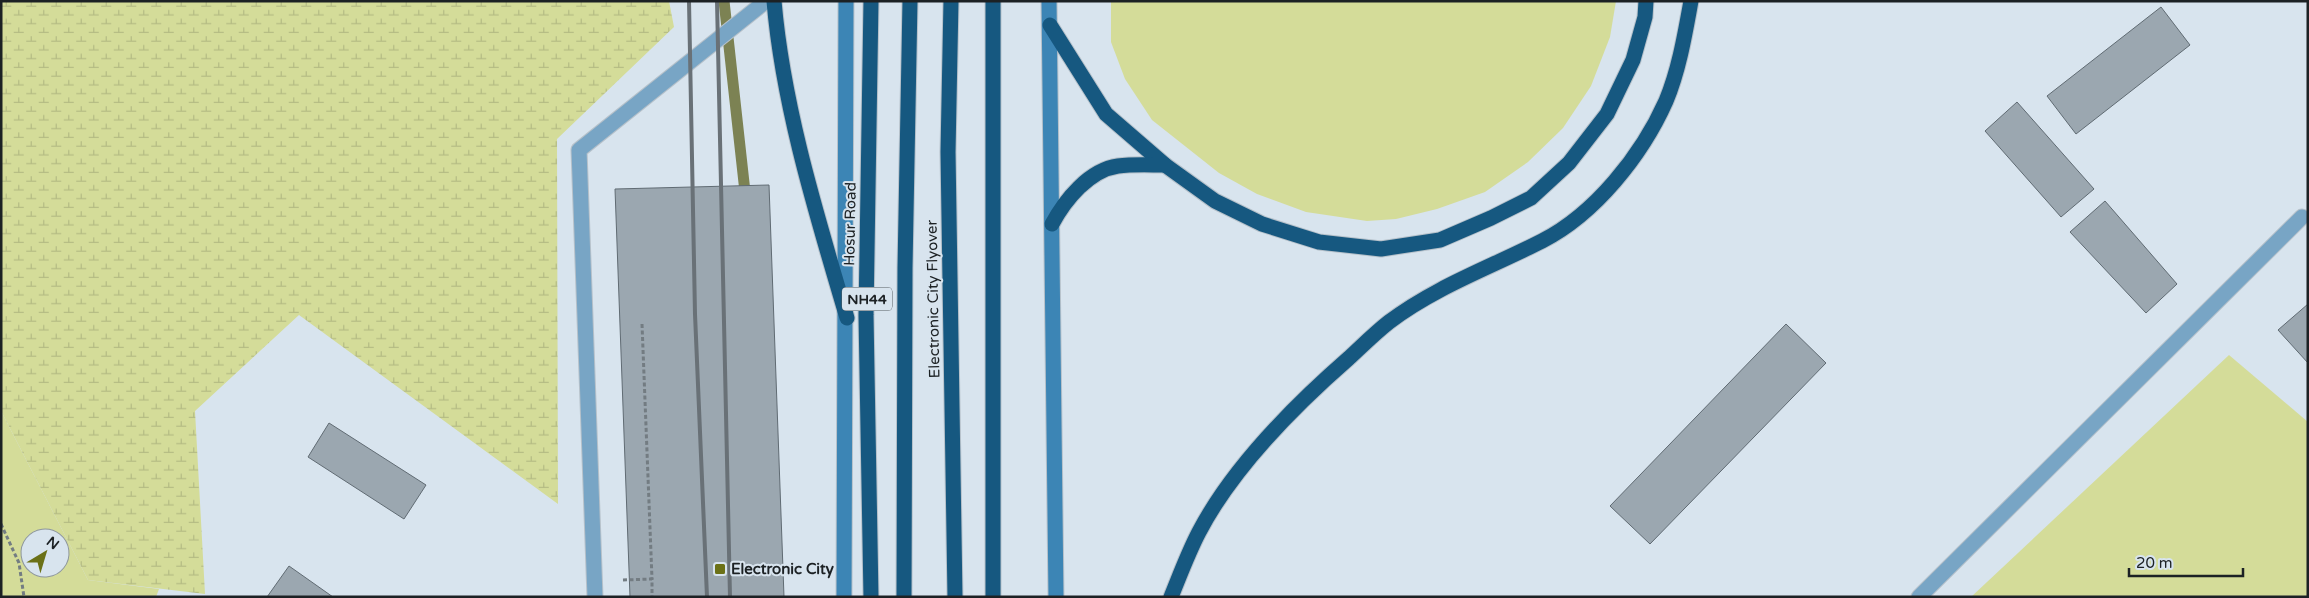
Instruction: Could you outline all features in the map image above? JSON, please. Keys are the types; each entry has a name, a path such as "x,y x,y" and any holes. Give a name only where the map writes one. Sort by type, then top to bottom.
{"highway":[{"path":"774,1 777,43 812,196 847,318"},
{"name":"Hosur Road","path":"871,1 866,315 871,597"},
{"name":"Electronic City Flyover","path":"904,597 905,278 910,1"},
{"name":"Electronic City Flyover","path":"951,1 948,152 955,597"},
{"path":"993,1 993,597"},
{"path":"1050,24 1106,114 1165,165 1215,201 1262,224 1319,242 1381,249 1440,240 1491,218 1531,198 1569,163 1607,114 1633,60 1645,17 1646,1"},
{"path":"1171,597 1200,531 1228,488 1266,438 1304,398 1389,322 1443,288 1544,240 1583,213 1614,182 1643,144 1666,100 1682,49 1691,1"},
{"path":"1052,224 1062,204 1090,178 1116,166 1165,165"}],"street":[{"path":"595,597 579,150 766,1"},
{"name":"Hosur Road","path":"844,597 847,318 846,1"},
{"path":"1049,1 1056,597"},
{"path":"1919,597 2302,217"}],"path":[{"path":"642,324 652,597"},
{"path":"1,524 19,562 24,597"},
{"path":"595,581 652,579"}],"green space":[{"path":"1,1 669,1 674,27 557,139 558,504 299,315 195,411 205,594 88,580 70,545 70,528 61,528 1,411"},
{"path":"1111,1 1616,1 1610,37 1591,86 1563,128 1528,162 1485,192 1437,209 1396,219 1367,221 1306,212 1257,194 1219,173 1152,120 1125,79 1111,42"},
{"path":"2229,355 2308,422 2308,597 1971,597"},
{"path":"1,411 61,528 20,528 20,578 70,578 70,545 88,580 159,589 156,597 3,597 1,590"}],"building":[{"path":"2161,7 2190,45 2076,134 2047,96"},
{"path":"2017,102 2094,189 2061,217 1985,131"},
{"path":"769,185 784,597 630,597 615,189"},
{"path":"2105,201 2177,284 2146,313 2070,232"},
{"path":"2308,304 2308,363 2278,330"},
{"path":"1786,324 1826,363 1650,544 1610,506"},
{"path":"329,423 426,485 404,519 308,457"},
{"path":"289,566 333,597 267,597"}],"waterway":[{"path":"724,1 746,201"}],"railway":[{"path":"689,1 695,314 707,597"},
{"path":"717,1 730,597"}],"place":[{"name":"Electronic City","path":"720,569"}]}
